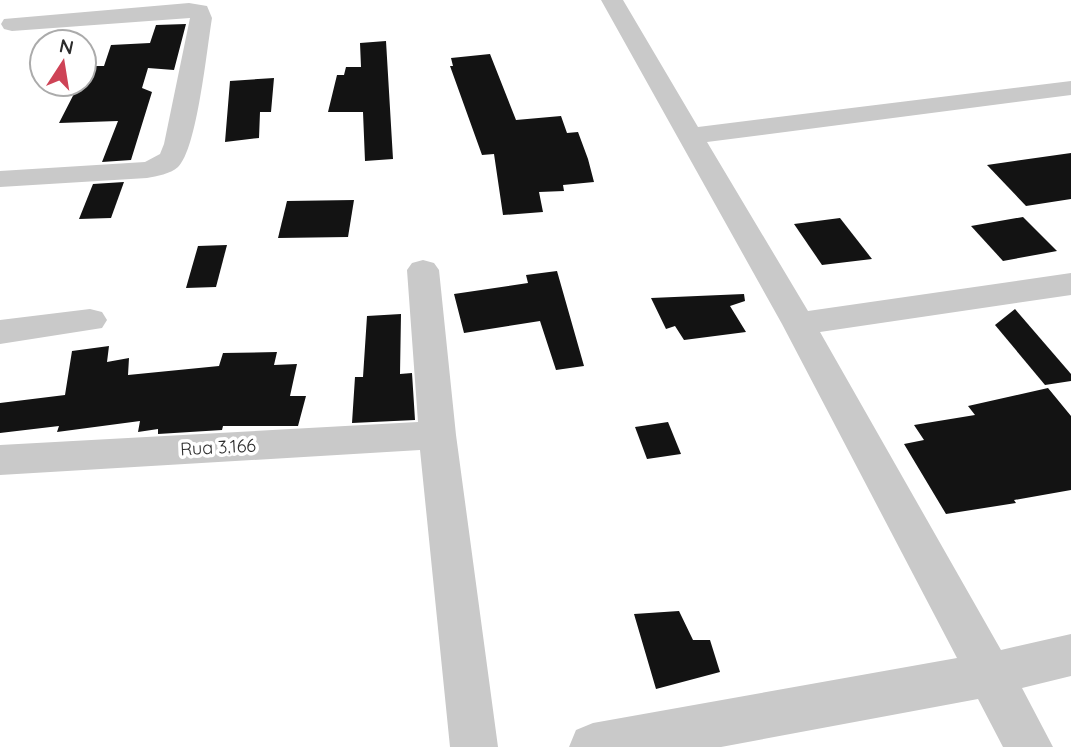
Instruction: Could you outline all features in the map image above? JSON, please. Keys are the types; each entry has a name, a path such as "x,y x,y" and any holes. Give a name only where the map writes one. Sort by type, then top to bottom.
{"street":[{"path":"0,45 23,0"},
{"path":"612,0 799,324 987,675 1029,747"},
{"path":"0,179 147,170 165,165 174,158 201,13 188,10 12,24"},
{"path":"690,136 1071,88"},
{"path":"423,270 437,435 474,747"},
{"path":"799,324 1071,284"},
{"path":"0,332 90,320"},
{"name":"Rua 3.166","path":"0,460 437,435"},
{"path":"593,747 987,675 1071,655"}],"building":[{"path":"186,24 174,70 148,68 142,88 152,92 131,160 102,162 118,121 59,123 72,98 98,98 98,66 104,66 111,45 150,43 156,25"},
{"path":"386,41 393,159 365,161 363,112 328,112 337,75 344,75 346,67 361,67 360,43"},
{"path":"490,54 516,120 561,116 567,133 578,132 588,159 594,182 563,185 564,191 539,192 543,212 503,215 494,154 482,155 450,66 453,66 451,58"},
{"path":"274,78 271,112 260,112 259,138 225,142 230,81"},
{"path":"1071,153 1071,199 1026,206 987,165"},
{"path":"124,182 111,218 79,219 93,184"},
{"path":"354,200 348,237 278,238 287,201"},
{"path":"1023,217 1057,251 1003,261 971,226"},
{"path":"840,218 872,259 822,265 794,224"},
{"path":"227,245 216,287 186,288 198,246"},
{"path":"557,271 584,366 556,370 540,321 464,333 454,294 528,283 526,275"},
{"path":"744,294 745,301 730,306 746,332 684,340 675,326 666,329 651,298"},
{"path":"1015,309 1071,374 1071,381 1045,385 995,325"},
{"path":"401,314 400,374 412,373 415,420 352,423 355,377 363,377 367,316"},
{"path":"109,346 107,362 129,358 128,375 219,366 223,353 277,352 274,365 297,364 290,396 306,396 298,426 223,426 222,430 158,434 158,429 138,432 140,421 57,432 59,426 0,433 0,403 65,395 72,351"},
{"path":"1048,388 1071,416 1071,490 1014,500 1016,503 946,514 904,444 924,440 914,425 975,415 968,406"},
{"path":"668,422 681,454 647,459 635,427"},
{"path":"679,611 693,640 710,640 720,672 656,689 634,614"}]}
